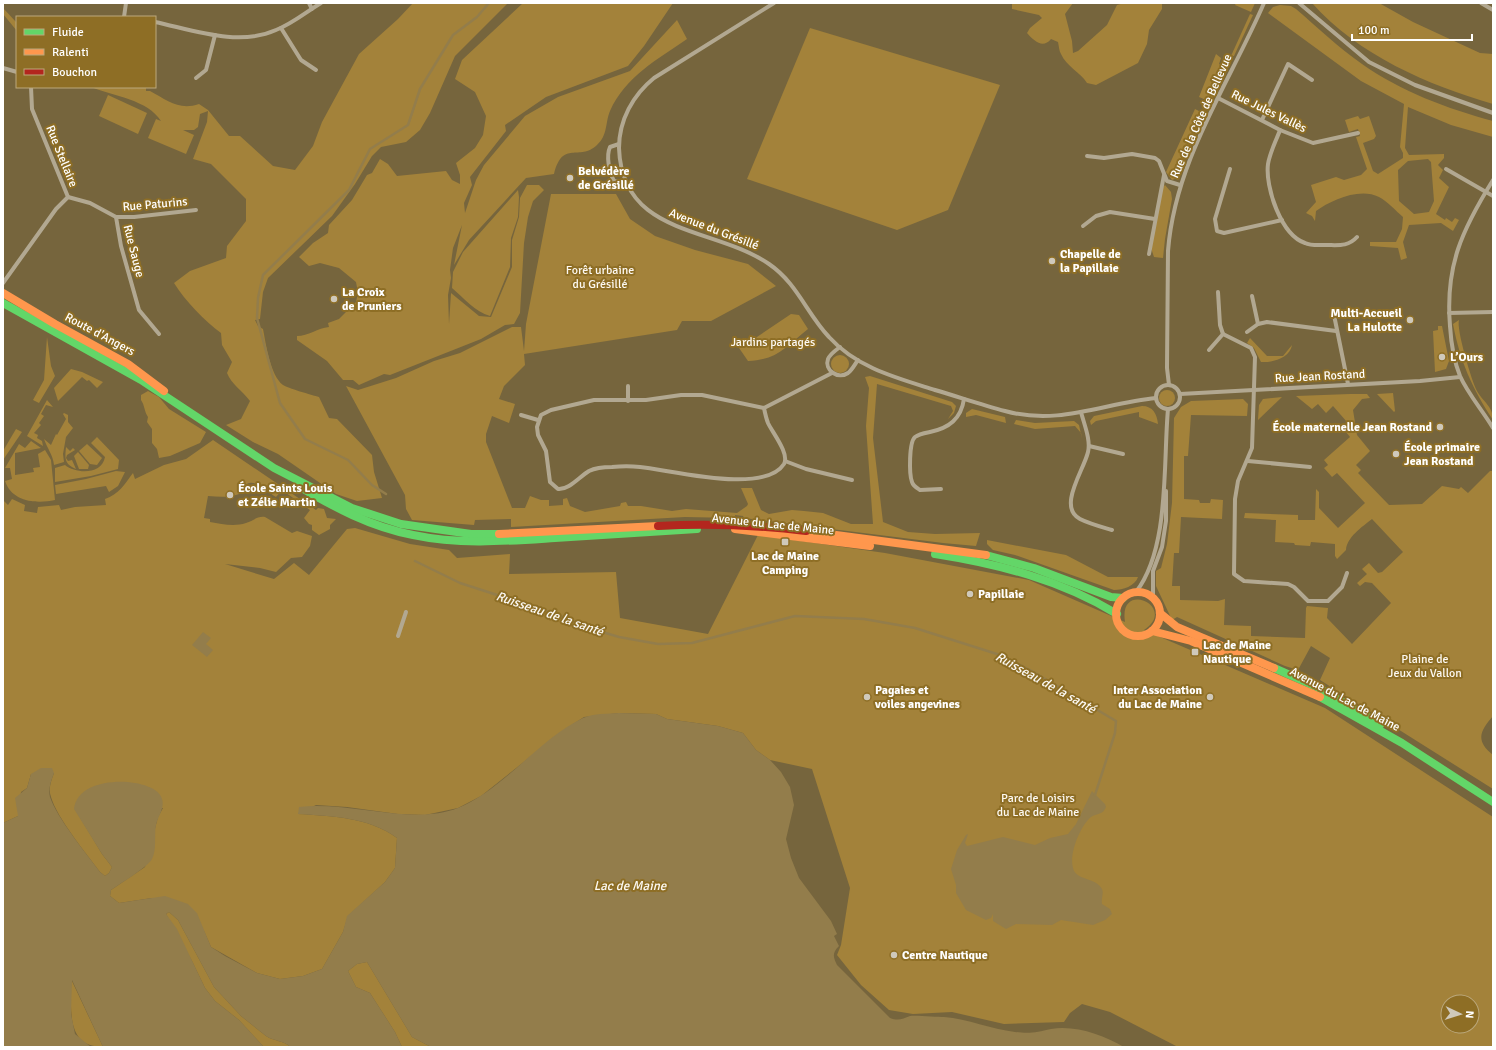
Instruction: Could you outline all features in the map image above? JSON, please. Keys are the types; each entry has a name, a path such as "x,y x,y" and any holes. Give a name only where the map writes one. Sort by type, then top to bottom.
{"street":[{"path":"124,16 126,3"},
{"path":"309,3 312,9"},
{"path":"156,22 226,37 251,37 281,28 321,3"},
{"name":"Avenue du Grésillé","path":"774,3 648,83 637,95 628,110 622,127 619,144 621,165 627,183 637,199 657,218 742,249 772,266 793,286 816,321 840,347 858,360 888,375 964,399 1026,415 1053,417 1156,398"},
{"name":"Rue de la Côte de Bellevue","path":"1169,385 1167,368 1168,261 1170,232 1180,185 1218,98 1264,3"},
{"path":"1299,3 1369,62 1415,85 1493,113"},
{"path":"1481,3 1493,10"},
{"path":"281,28 301,60 316,70"},
{"path":"196,78 206,70 215,34"},
{"path":"1262,120 1288,64 1312,80"},
{"path":"3,68 16,72"},
{"name":"Rue Stellaire","path":"3,283 56,209 68,197 32,109 31,88"},
{"name":"Rue Jules Vallès","path":"1218,98 1280,130 1313,143 1358,133"},
{"path":"1280,130 1270,156 1267,173 1271,198 1282,220 1295,236 1304,243 1345,245 1352,243 1357,237"},
{"path":"619,144 610,147 608,151 611,171 614,181 627,183"},
{"path":"1087,156 1104,158 1132,154 1155,158 1158,161 1167,181 1180,185"},
{"path":"1230,169 1215,219 1217,231 1224,233 1282,220"},
{"path":"1446,169 1493,196"},
{"path":"1149,254 1164,175"},
{"path":"1493,180 1458,246 1450,279 1449,313 1453,349 1460,377 1493,428"},
{"name":"Rue Sauge","path":"68,197 90,203 116,217 121,246 139,310 159,334"},
{"name":"Rue Paturins","path":"116,217 134,217 196,210"},
{"path":"1083,226 1096,216 1110,212 1155,220"},
{"path":"1218,292 1220,325 1223,334 1241,343 1254,352 1255,373 1253,390 1252,443 1248,461 1238,481 1235,499 1233,568 1236,576 1244,581 1288,584 1294,587 1308,601 1325,602 1330,600 1342,587 1347,573"},
{"name":"Route d'Angers","path":"3,293 61,327 127,362 146,374 180,404"},
{"path":"1252,296 1258,324"},
{"name":"Route d'Angers","path":"3,303 120,368 180,404 250,454 349,511"},
{"path":"1333,310 1336,331 1348,384"},
{"path":"1449,313 1493,312"},
{"path":"1247,332 1258,324 1275,322 1336,331"},
{"path":"1209,350 1223,334"},
{"path":"840,347 831,354 828,361 829,369 832,373 839,376 847,374 858,360"},
{"path":"764,408 767,421 786,454 786,461 779,469 768,474 734,480 639,467 602,467 590,471 567,487 558,488 552,485 549,479 546,451 537,431 538,420 547,411 594,400 628,401 702,395 764,408 832,373"},
{"name":"Rue Jean Rostand","path":"1180,394 1460,377"},
{"path":"1169,385 1176,388 1180,394 1178,403 1174,408 1168,409 1159,404 1156,398 1160,389 1169,385"},
{"path":"628,386 628,401"},
{"path":"941,489 920,490 912,484 910,477 911,444 914,438 918,435 941,430 950,425 961,412 964,399"},
{"path":"1153,598 1153,571 1162,547 1166,526 1167,509 1165,488 1168,409"},
{"path":"1081,412 1089,446 1086,459 1071,497 1072,509 1076,516 1082,520 1112,530"},
{"path":"521,415 538,420"},
{"path":"1089,446 1123,454"},
{"path":"786,461 818,472 852,480"},
{"path":"1248,461 1310,467"},
{"path":"1136,592 1145,593 1153,598 1158,604 1160,613 1158,623 1152,631 1141,636 1129,634 1120,626 1117,614 1119,605 1123,598 1136,592 1145,580 1151,565 1165,488"},
{"name":"Avenue du Lac de Maine","path":"349,511 401,524 471,534 704,523 765,526 993,556 1034,568 1111,597 1123,598"},
{"name":"Avenue du Lac de Maine","path":"349,511 399,533 458,542 488,542 602,534 726,528 919,552 978,561 1016,571 1102,603 1117,614"},
{"path":"398,636 406,612"},
{"name":"Avenue du Lac de Maine","path":"1160,613 1178,627 1316,687 1370,717 1493,796"},
{"name":"Avenue du Lac de Maine","path":"1152,631 1191,641 1323,698 1402,743 1493,802"}],"green space":[{"path":"413,3 508,3 455,56 430,113 420,130 406,142 381,147 372,156 355,184 332,216 268,278 263,292 260,319 255,320 258,326 263,329 269,359 275,374 283,385 319,397 329,418 337,419 372,455 374,472 382,498 357,501 336,494 278,454 253,442 226,425 241,419 250,401 232,381 227,373 232,362 222,345 221,333 208,323 184,297 174,283 190,271 226,258 227,246 246,221 246,199 211,164 193,159 207,122 208,111 200,114 198,127 194,130 183,130 194,135 186,154 148,138 156,119 161,121 148,108 139,103 94,88 146,88 146,91 150,91 173,104 192,106 199,104 208,110 229,136 240,136 273,166 295,170 313,146 322,122 359,54 398,19"},
{"path":"523,3 673,3 644,46 628,66 546,97 505,125 506,131 470,177 472,185 464,203 465,213 476,180 484,165 525,116 558,97 630,71 677,20 687,39 643,70 624,88 616,99 608,115 605,133 597,145 590,150 567,154 562,157 554,174 526,178 469,240 454,265 462,225 453,248 450,270 451,278 448,295 449,324 451,293 479,316 491,317 512,267 512,240 519,217 520,198 527,185 539,185 544,190 533,201 528,217 524,243 520,313 514,324 505,325 481,339 390,375 384,374 359,385 353,380 343,380 327,361 297,340 297,336 305,335 329,327 328,323 339,319 356,302 358,293 356,282 339,268 320,263 309,266 299,257 313,243 328,233 329,225 352,200 367,175 372,173 380,159 388,164 397,176 446,171 452,180 460,184 460,175 456,163 475,148 483,135 486,116 475,92 455,79 462,60"},
{"path":"1012,3 1073,3 1065,14 1072,41 1073,53 1078,51 1107,25 1117,5 1124,3 1162,3 1162,9 1149,30 1147,44 1138,63 1096,85 1087,83 1066,62 1060,53 1058,42 1051,39 1042,44 1030,36 1027,33 1030,28 1042,18 1039,15 1012,9"},
{"path":"1236,3 1255,3 1251,12 1235,5"},
{"path":"1312,3 1379,3 1413,22 1480,53 1493,54 1493,104 1444,88 1395,66 1372,53 1351,38 1330,21"},
{"path":"1280,5 1291,6 1296,9 1353,58 1392,83 1442,105 1493,121 1493,137 1451,125 1408,107 1405,148 1409,155 1444,154 1444,158 1438,165 1443,170 1439,178 1449,187 1436,214 1445,220 1446,218 1452,222 1455,218 1459,220 1453,231 1441,223 1409,225 1403,242 1407,258 1401,260 1398,248 1370,246 1370,242 1396,242 1402,229 1403,217 1379,197 1363,193 1338,199 1316,211 1315,221 1312,216 1306,213 1316,202 1311,185 1336,177 1344,180 1361,175 1367,169 1356,137 1360,136 1358,129 1349,132 1345,120 1358,116 1360,119 1369,116 1376,136 1374,139 1363,143 1373,171 1378,174 1403,158 1403,153 1400,147 1404,104 1361,81 1268,13 1273,7","holes":["1428,159 1431,162 1434,201 1429,212 1414,214 1399,201 1398,170 1408,161"]},
{"path":"3,8 16,22 16,30 3,14"},
{"path":"1250,14 1253,15 1234,56 1231,56"},
{"path":"810,28 1000,85 948,210 897,230 747,179"},
{"path":"1216,54 1221,58 1219,64 1223,66 1225,73 1211,102 1199,97"},
{"path":"108,95 147,113 138,134 99,116"},
{"path":"1195,109 1205,114 1177,178 1172,180 1166,172"},
{"path":"1165,185 1171,192 1172,199 1163,258 1154,257 1151,248 1163,187"},
{"path":"518,190 518,217 511,238 510,267 490,316 479,311 452,288 453,272 463,252"},
{"name":"Forêt urbaine du Grésillé","path":"551,194 616,194 630,219 655,236 695,250 748,264 776,286 711,321 682,321 677,330 524,354 525,365 504,386 499,399 515,404 509,423 492,416 486,434 486,442 512,508 525,508 530,496 541,500 549,500 549,506 563,505 563,499 567,498 570,506 585,512 620,506 621,503 626,502 628,506 641,506 672,511 686,509 737,513 748,504 741,488 752,488 761,510 769,514 792,510 804,511 823,513 851,524 873,524 866,426 869,388 865,377 870,376 952,402 956,406 954,413 948,419 953,411 951,406 877,384 873,438 883,522 908,532 935,534 980,533 976,546 744,518 743,516 735,515 735,518 685,517 511,527 511,519 475,520 474,525 412,520 406,509 405,495 346,386 358,390 396,378 434,361 460,353 512,327 521,327 524,351 526,324"},
{"name":"Jardins partagés","path":"791,314 799,315 808,329 787,347 774,355 767,358 748,361 737,345 751,341"},
{"path":"1459,320 1462,344 1472,377 1479,395 1487,404 1493,415 1493,420 1479,397 1463,362 1453,324"},
{"path":"1438,326 1442,326 1449,361 1446,369 1435,372 1433,331 1438,330"},
{"path":"47,337 51,366 55,376 39,403 33,400 44,380"},
{"path":"1250,338 1267,356 1283,356 1292,345 1291,350 1280,359 1270,362 1261,362 1254,348 1247,343"},
{"path":"836,355 844,355 849,360 847,371 844,373 836,373 831,368 831,360"},
{"path":"71,369 82,372 103,382 97,388 89,380 87,381 82,377 58,401 54,388"},
{"path":"1164,390 1170,390 1175,395 1173,404 1170,406 1164,406 1159,401 1159,395"},
{"path":"148,391 159,397 169,409 206,432 200,443 170,456 159,458 157,449 152,443 152,429 147,422 148,417 141,400 141,395"},
{"path":"1393,393 1395,411 1394,412 1377,394"},
{"name":"Plaine de Jeux du Vallon","path":"1367,394 1370,398 1362,399 1353,410 1357,435 1370,451 1356,465 1361,470 1358,473 1389,505 1422,504 1442,486 1459,489 1461,487 1468,493 1490,471 1493,471 1493,716 1485,726 1481,736 1487,750 1493,755 1493,789 1320,680 1330,658 1311,646 1298,670 1285,666 1177,617 1172,620 1156,586 1156,571 1161,568 1167,544 1172,503 1174,418 1181,407 1191,401 1243,399 1248,404 1247,416 1191,415 1188,456 1184,456 1184,499 1199,500 1200,503 1210,503 1211,499 1223,500 1222,519 1181,517 1179,553 1174,553 1172,586 1180,586 1180,600 1218,601 1225,599 1224,625 1251,626 1251,636 1305,638 1307,606 1328,608 1327,618 1352,644 1391,603 1372,583 1365,582 1360,586 1357,583 1367,574 1362,569 1369,563 1378,573 1382,572 1403,552 1372,519 1352,537 1346,550 1337,559 1335,556 1335,544 1311,542 1310,546 1275,542 1276,520 1244,518 1245,513 1298,515 1298,520 1315,520 1316,489 1319,492 1319,508 1338,528 1365,503 1337,473 1332,477 1324,468 1328,465 1324,460 1350,437 1342,427 1347,422 1333,406 1326,413 1318,404 1312,409 1296,396"},
{"path":"1282,397 1258,420 1259,405 1263,399"},
{"path":"47,400 53,407 46,405 41,414 44,416 39,423 41,425 34,433 38,435 37,438 42,441 43,446 27,436"},
{"path":"1142,406 1149,407 1154,411 1158,424 1139,417 1139,412 1096,421 1091,425 1090,421 1094,416"},
{"path":"972,409 1005,417 1006,423 976,415 966,417 966,413"},
{"path":"63,414 68,415 68,422 73,428 66,437 63,454 64,462 54,465 44,439 51,445 66,419"},
{"path":"1016,420 1035,423 1074,421 1079,425 1081,433 1075,426 1035,429 1014,424"},
{"path":"16,429 22,432 3,460 3,451"},
{"path":"97,437 119,460 118,469 91,476 55,482 55,468 65,465 75,470 88,471 94,470 103,463 105,457 91,443"},
{"name":"Parc de Loisirs du Lac de Maine","path":"213,440 316,510 318,508 324,509 327,518 336,519 330,525 330,529 319,535 312,530 312,525 309,524 304,518 310,510 282,490 276,497 257,484 252,483 248,483 244,487 242,493 238,495 225,497 208,496 204,518 210,519 210,522 237,525 260,517 265,517 292,533 297,531 312,536 310,546 302,557 291,558 276,572 260,568 225,564 274,579 294,563 309,575 347,529 355,528 410,544 449,550 457,558 510,554 509,574 616,572 620,618 708,634 758,535 885,553 1029,580 1125,622 1125,609 1130,602 1137,600 1145,601 1152,606 1155,613 1153,621 1144,630 1325,708 1493,817 1493,1047 1178,1047 1110,1012 1082,1004 1070,1013 1064,1022 1004,1024 952,1012 913,1014 889,1010 861,985 837,955 841,945 850,888 812,769 770,760 756,750 743,733 718,726 667,719 656,714 619,713 584,717 564,730 481,796 458,808 425,815 398,814 347,807 316,805 298,814 349,819 386,831 397,838 395,868 385,882 348,916 343,932 322,969 303,976 280,979 257,973 211,947 204,931 152,898 119,903 110,896 111,890 145,867 158,817 163,808 75,809 102,854 112,867 109,873 105,876 100,872 72,835 54,805 50,788 54,773 31,774 27,788 21,792 18,816 3,823 3,500 8,505 12,499 25,505 24,511 37,513 38,507 59,505 61,510 75,507 106,505 105,499 118,492 133,473 135,479 164,465 186,459"},
{"path":"31,441 41,448 15,453 15,475 34,472 33,468 40,467 38,454 45,450 51,460 55,500 40,502 26,500 13,493 8,488 5,481 12,479 10,468 5,468 19,444 25,448"},
{"path":"87,444 102,458 97,465 90,464 79,451"},
{"path":"66,447 70,451 73,448 75,450 67,455 66,458 68,461 72,460 76,469 67,463 65,454"},
{"path":"78,452 89,465 88,469 79,469 74,456"},
{"path":"116,471 125,472 118,486 109,492 106,486 56,494 55,485"},
{"path":"987,540 1066,555 1108,577 1138,577 1134,583 1128,587 1114,590 1015,555 993,550 987,544"},
{"path":"169,912 178,920 214,987 241,1016 266,1036 286,1043 290,1047 263,1046 239,1020 215,1001 205,988 166,914"},
{"path":"367,962 412,1037 431,1047 402,1047 395,1032 370,993 356,987 348,971 357,964"},
{"path":"71,979 103,1047 90,1045 82,1040 76,1033 71,1012"}],"water":[{"path":"203,632 211,638 206,644 213,650 207,657 192,645"},
{"name":"Lac de Maine","path":"619,713 656,714 667,719 718,726 743,733 756,750 770,760 781,772 790,787 794,805 786,839 791,858 799,878 831,921 837,934 834,936 839,946 834,953 834,957 837,965 890,1018 900,1019 910,1016 944,1017 1021,1033 1070,1028 1098,1035 1124,1047 431,1047 412,1037 367,962 357,964 348,971 356,987 370,993 395,1032 402,1047 290,1047 286,1043 266,1036 241,1016 214,987 178,920 169,912 166,914 177,929 205,988 215,1001 239,1020 264,1047 103,1047 72,980 71,1014 75,1034 91,1047 3,1047 3,823 18,816 15,798 27,788 31,774 41,768 52,768 54,773 49,791 50,797 59,815 72,835 100,872 105,876 109,873 112,867 102,854 74,809 79,797 89,789 102,784 118,782 147,786 157,792 162,799 163,806 155,829 154,855 150,862 111,890 110,896 119,903 165,896 188,904 197,913 211,947 257,973 280,979 303,976 322,969 343,932 347,916 385,882 395,868 397,838 386,831 349,819 298,814 299,807 339,807 421,815 440,813 458,808 475,800 490,789 567,727 587,716"},
{"path":"1092,791 1105,804 1106,807 1102,813 1091,817 1079,833 1074,848 1072,862 1073,868 1078,875 1099,885 1103,891 1102,904 1110,909 1112,914 1105,920 1093,925 1061,920 1052,925 1016,924 1006,929 993,921 993,914 991,918 986,920 966,910 956,893 956,885 951,869 957,850 966,835 968,834 965,843 967,846 1003,837 1035,845 1050,838 1068,834 1076,824"}],"waterway":[{"name":"Ruisseau de la santé","path":"386,494 372,485 348,460 305,439 280,403 257,318 258,298 263,275 349,190 370,149 408,125 420,89 453,35 477,17 489,3"},
{"name":"Ruisseau de la santé","path":"415,561 460,583 553,613 589,628 619,637 658,644 692,643 795,616 864,619 915,628 1000,655 1030,670 1116,721 1115,733 1095,795"}],"traffic: fast":[{"path":"3,303 141,380 274,468 352,508 401,524 471,534 499,534"},
{"path":"297,485 338,508 382,527 413,535 448,540 501,541 697,529"},
{"path":"935,554 1006,568 1029,575 1074,592 1117,614"},
{"path":"986,555 1034,568 1111,597 1123,598"},
{"path":"1274,668 1317,687 1381,724"},
{"path":"1320,697 1402,743 1493,802"}],"traffic: slow":[{"path":"3,293 55,324 128,364 164,391"},
{"path":"499,534 658,526"},
{"path":"735,529 870,546"},
{"path":"806,531 986,555"},
{"path":"1138,592 1150,596 1156,602 1160,614 1156,626 1150,632 1138,636 1126,632 1120,626 1116,614 1120,602 1126,596 1138,592"},
{"path":"1160,613 1177,627 1274,668"},
{"path":"1152,631 1191,641 1320,697"}],"traffic: jam":[{"path":"658,526 732,525 806,531"}],"place":[{"name":"Belvédère de Grésillé","path":"570,178"},
{"name":"Chapelle de la Papillaie","path":"1052,261"},
{"name":"La Croix de Pruniers","path":"334,299"},
{"name":"Multi-Accueil La Hulotte","path":"1410,320"},
{"name":"L’Ours","path":"1442,357"},
{"name":"École maternelle Jean Rostand","path":"1440,427"},
{"name":"École primaire Jean Rostand","path":"1396,454"},
{"name":"École Saints Louis et Zélie Martin","path":"230,495"},
{"name":"Lac de Maine Camping","path":"785,542"},
{"name":"Papillaie","path":"970,594"},
{"name":"Lac de Maine Nautique","path":"1195,652"},
{"name":"Pagaies et voiles angevines","path":"867,697"},
{"name":"Inter Association du Lac de Maine","path":"1210,697"},
{"name":"Centre Nautique","path":"894,955"}]}
